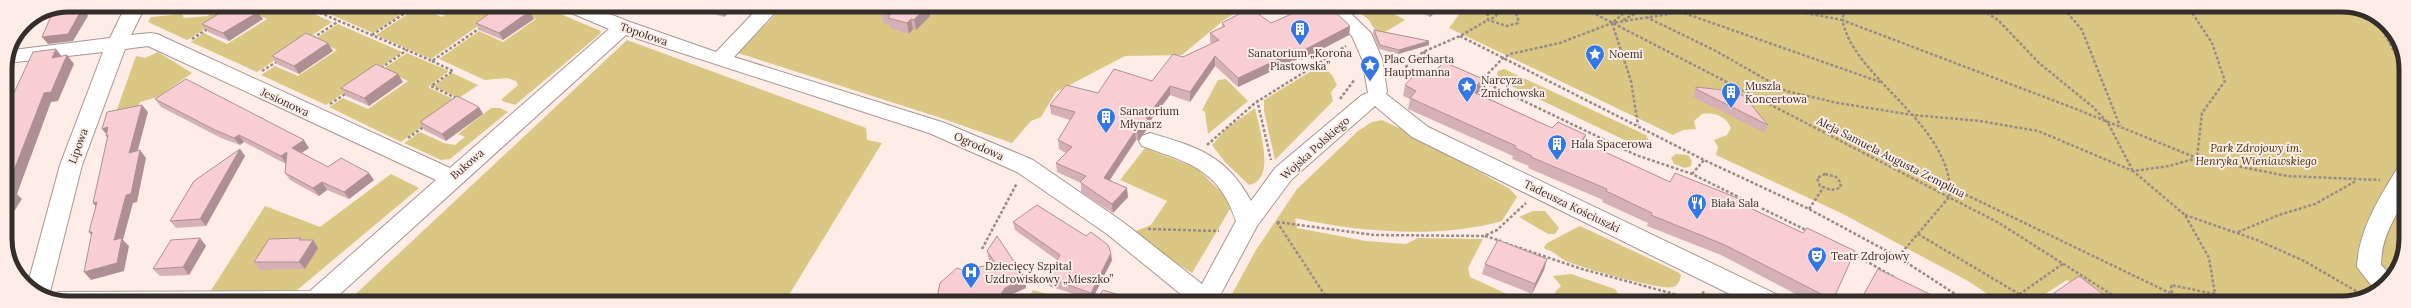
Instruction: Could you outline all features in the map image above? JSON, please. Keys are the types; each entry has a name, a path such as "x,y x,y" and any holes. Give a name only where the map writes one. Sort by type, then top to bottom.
{"street":[{"name":"Lipowa","path":"39,287 71,165 116,45 132,12"},
{"name":"Topolowa","path":"587,12 623,27 720,60"},
{"path":"720,60 765,12"},
{"path":"1338,12 1361,33 1372,59 1375,97"},
{"name":"Bukowa","path":"321,296 451,178 623,27"},
{"name":"Jesionowa","path":"13,57 116,45 150,39 451,178"},
{"name":"Ogrodowa","path":"720,60 936,128 1025,166 1115,228 1192,289 1198,296"},
{"name":"Tadeusza Kościuszki","path":"1375,97 1420,132 1757,296"},
{"name":"Wojska Polskiego","path":"1207,296 1248,221 1283,174 1375,97"},
{"path":"1150,141 1212,167 1243,205 1248,221"},
{"path":"2381,281 2369,267 2368,249 2379,222 2399,186"}],"path":[{"path":"319,12 453,70 431,86 460,100 454,105"},
{"path":"372,35 406,12"},
{"path":"1487,12 1488,20"},
{"path":"1393,78 1423,52 1460,36 1496,17 1499,12"},
{"path":"1488,20 1506,26 1515,25 1518,20 1515,13 1510,12"},
{"name":"Aleja Samuela Augusta Zemplina","path":"1591,12 1950,196 1999,223 2114,296"},
{"path":"1612,23 1625,12"},
{"path":"1620,22 1638,12"},
{"path":"1481,81 1502,58 1510,54 1560,43 1612,23 1681,12 1880,82"},
{"path":"1801,12 1842,20 2108,123 2120,126 2197,158 2287,176 2357,180 2399,177"},
{"path":"1845,12 1842,20 1852,46 1880,82 1913,115 1944,166 1952,188 1950,196 1898,257"},
{"path":"1985,12 1998,20 2039,63 2093,107 2108,123 2133,171"},
{"path":"2066,12 2082,30 2120,126"},
{"path":"2192,12 2212,43 2225,81 2202,113 2197,158"},
{"path":"1646,17 1716,51 1786,91 1838,103 1913,115 1980,121 2038,131 2133,171 2185,215 2209,258 2215,294 2171,285 2172,294 2110,266 2008,213 1952,188"},
{"path":"307,42 339,21"},
{"path":"1612,23 1631,81 1638,125"},
{"path":"186,43 212,27"},
{"path":"432,61 481,27"},
{"path":"2381,28 2398,58"},
{"path":"1460,36 1638,125 1704,160 1809,210 1898,257 1958,296"},
{"path":"1195,159 1224,126 1257,100 1349,44"},
{"path":"375,73 407,50"},
{"path":"1423,52 1449,65"},
{"path":"256,75 281,59"},
{"path":"1475,78 1636,155 1692,174 1810,232"},
{"path":"323,108 349,90"},
{"path":"1257,100 1271,162"},
{"path":"406,140 430,122"},
{"path":"2133,171 2197,158"},
{"path":"1692,174 1704,160"},
{"path":"982,249 1025,166"},
{"path":"1917,169 1918,179"},
{"path":"1821,174 1832,176 1840,182 1840,188 1835,190 1823,188 1817,180 1821,174"},
{"path":"2237,232 2279,215 2315,204 2357,180"},
{"path":"1809,210 1823,188"},
{"path":"1484,236 1497,230 1522,208 1539,189"},
{"path":"2185,215 2237,232 2304,261 2360,293"},
{"path":"1248,221 1277,222 1374,235 1484,236 1582,269 1681,296"},
{"path":"1277,222 1325,296"},
{"path":"1115,228 1224,231"},
{"path":"1918,234 2019,294"},
{"path":"1845,250 1898,280"},
{"path":"2016,296 2064,263"}],"green space":[{"path":"210,12 233,12 187,40 148,22 151,17 182,14 184,18 208,16"},
{"path":"252,12 310,12 332,22 257,72 191,42 204,33 227,44 267,19"},
{"path":"325,12 404,12 373,33"},
{"path":"410,12 430,12 442,17 449,12 498,12 431,59 376,35"},
{"path":"521,12 556,12 601,31 600,34 515,105 502,101 502,99 518,85 516,81 507,78 485,80 439,59 479,31 503,42 536,19"},
{"path":"778,12 1237,12 1224,20 1182,55 1125,56 1056,92 1041,117 1031,121 1012,143 938,117 738,53"},
{"path":"1359,12 1391,12 1405,20 1385,32 1375,30 1369,20"},
{"name":"Park Zdrojowy im. Henryka Wieniawskiego","path":"1461,12 2350,12 2367,18 2382,29 2391,40 2398,58 2399,247 2391,268 2380,282 2364,292 2353,295 2089,296 2067,280 2042,296 1990,296 1968,281 1841,213 1716,155 1718,147 1714,140 1727,135 1731,128 1726,120 1715,114 1702,114 1694,121 1696,129 1683,130 1673,135 1449,28"},
{"path":"338,24 402,52 326,105 261,75 275,66 298,76 337,50 315,39"},
{"path":"627,40 866,128 867,140 882,143 788,296 353,296"},
{"path":"158,52 192,73 158,97 140,102 136,111 115,115 136,56 145,58"},
{"path":"407,53 449,71 428,87 457,101 401,142 329,107 343,98 368,109 408,81 383,69"},
{"path":"1316,68 1325,68 1332,75 1337,85 1331,92 1333,101 1275,160 1264,111 1264,100"},
{"path":"1504,69 1646,135 1650,143 1643,147 1635,145 1501,81 1497,74 1498,71"},
{"path":"452,73 478,85 459,98 433,86"},
{"path":"1226,79 1248,101 1208,134 1205,112 1202,110 1218,80"},
{"path":"491,108 500,108 508,112 450,159 441,160 404,143 420,132 444,143 455,145 465,137 458,134"},
{"path":"1255,108 1264,152 1264,164 1262,174 1257,181 1249,185 1225,162 1212,145 1227,128"},
{"path":"1382,120 1410,133 1510,189 1517,197 1502,221 1477,227 1452,230 1398,232 1345,227 1295,218 1297,228 1366,241 1406,244 1418,238 1483,239 1468,268 1470,277 1507,294 1518,296 1231,296 1256,250 1297,189 1358,131 1372,122"},
{"path":"1145,148 1197,168 1233,204 1192,273 1130,233 1151,225 1167,201 1120,180"},
{"path":"1676,154 1688,155 1692,161 1691,166 1685,168 1674,164 1671,158"},
{"path":"391,174 419,188 296,291 210,292 265,206 320,227"},
{"path":"1533,211 1545,211 1559,228 1555,234 1548,234 1519,217"},
{"path":"1580,226 1678,272 1681,275 1678,282 1673,287 1666,287 1620,278 1566,261 1551,251 1545,249 1544,247 1547,243"},
{"path":"1571,274 1615,289 1619,295 1556,296 1555,292 1561,286 1553,276"},
{"path":"1033,290 1055,296 1030,296"}],"building":[{"path":"80,12 68,34 42,37 51,16 50,15 58,13"},
{"path":"222,12 258,12 223,33 202,24"},
{"path":"491,12 529,12 499,33 476,23"},
{"path":"881,12 921,12 914,20 911,19 907,23 888,18 890,15"},
{"path":"1243,12 1256,12 1271,23 1296,12 1335,12 1350,26 1302,51 1300,49 1238,78 1215,56 1190,92 1170,86 1146,118 1148,119 1137,131 1135,131 1104,178 1127,188 1112,204 1080,182 1086,176 1056,163 1072,147 1058,140 1075,112 1050,105 1066,85 1098,93 1114,69 1152,81 1173,54 1183,57 1219,40 1210,33 1225,26 1222,23"},
{"path":"1374,30 1429,41 1399,50 1380,45"},
{"path":"306,33 328,43 294,66 272,56"},
{"path":"56,49 52,58 67,55 51,92 44,93 12,176 12,97 33,52"},
{"path":"1444,62 1483,79 1471,91 1552,128 1558,122 1586,135 1581,141 1670,182 1675,173 1750,203 1748,207 1803,233 1807,228 1855,251 1835,296 1825,296 1725,245 1651,215 1652,213 1606,191 1607,189 1531,157 1532,156 1515,148 1516,146 1410,98 1416,91 1405,85 1419,70 1431,75"},
{"path":"376,64 398,74 364,98 341,88"},
{"path":"186,79 304,140 292,148 328,167 341,158 369,173 344,192 322,182 313,188 285,173 287,152 281,156 239,135 234,138 215,130 155,99"},
{"path":"1696,87 1732,91 1744,96 1768,125 1696,89"},
{"path":"457,96 479,107 442,134 420,122"},
{"path":"142,105 129,153 140,150 131,194 126,195 114,240 122,238 117,263 84,272 92,232 89,232 97,202 93,203 108,135 106,136 108,127 102,129 107,112"},
{"path":"240,149 200,219 170,221 194,181"},
{"path":"1037,205 1086,236 1091,232 1108,245 1111,253 1091,293 1048,278 1060,255 1013,222"},
{"path":"997,236 1025,278 1005,288 1000,296 937,296 940,283 957,268 968,272 973,268 996,264 987,251"},
{"path":"200,238 183,267 153,269 171,240"},
{"path":"301,238 299,240 313,240 299,262 254,262 269,239"},
{"path":"1498,240 1547,259 1535,284 1485,264"},
{"path":"1878,269 1934,296 1863,296"},
{"path":"2079,276 2106,296 2058,296 2054,293"},
{"path":"1103,290 1122,296 1099,296"}],"place":[{"name":"Sanatorium „Korona Piastowska”","path":"1300,46"},
{"name":"Noemi","path":"1595,71"},
{"name":"Plac Gerharta Hauptmanna","path":"1370,82"},
{"name":"Narcyza Żmichowska","path":"1467,103"},
{"name":"Muszla Koncertowa","path":"1731,109"},
{"name":"Sanatorium Młynarz","path":"1106,134"},
{"name":"Hala Spacerowa","path":"1557,161"},
{"name":"Biała Sala","path":"1697,220"},
{"name":"Teatr Zdrojowy","path":"1817,273"},
{"name":"Dziecięcy Szpital Uzdrowiskowy „Mieszko”","path":"971,289"}]}
